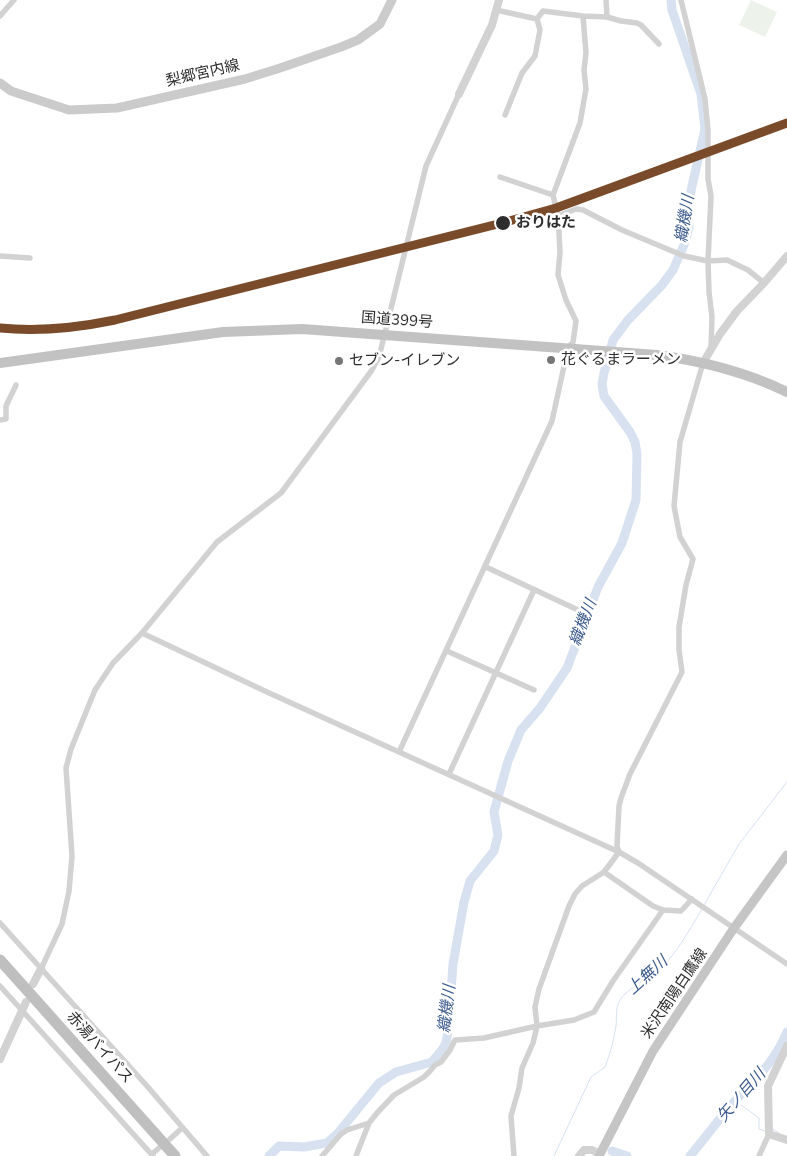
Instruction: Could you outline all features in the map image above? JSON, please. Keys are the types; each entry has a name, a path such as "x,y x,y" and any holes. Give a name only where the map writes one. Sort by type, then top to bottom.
{"highway":[{"name":"国道399号","path":"0,364 223,332 302,329 666,356 731,370 787,392"},
{"name":"赤湯バイパス","path":"0,960 175,1156"}],"main road":[{"name":"梨郷宮内線","path":"0,83 12,91 69,110 117,108 245,79 358,40 380,24 392,0"},
{"name":"米沢南陽白鷹線","path":"599,1155 653,1051 734,928 787,855"}],"street":[{"path":"0,16 14,0"},
{"path":"34,984 62,924 69,891 72,856 66,768 86,710 102,678 118,657 142,633 217,542 264,507 287,486 372,370 379,357 426,166 492,25 499,0"},
{"path":"606,0 607,17"},
{"path":"681,0 705,99 708,130 708,179 711,196 708,261 712,317 711,351"},
{"path":"496,10 536,18"},
{"path":"536,18 542,11 607,17 641,25 659,44"},
{"path":"400,752 552,421 568,348 572,342 576,321 566,300 558,275 560,252 558,216 553,195 580,123 586,89 583,16"},
{"path":"505,115 522,73 535,56 540,30 536,18"},
{"path":"500,177 553,195"},
{"path":"558,216 576,209 583,210 622,230 684,256 708,261 728,260 748,270 764,283"},
{"path":"0,256 30,258"},
{"path":"619,852 617,846 621,798 630,774 682,672 679,650 679,627 686,585 693,559 680,537 674,506 680,442 703,363 720,334 737,311 787,256"},
{"path":"0,420 6,419 6,406 16,384"},
{"path":"486,566 578,610"},
{"path":"449,774 534,590"},
{"path":"142,633 619,852 787,964"},
{"path":"447,651 534,690"},
{"path":"514,1156 511,1116 519,1088 522,1068 533,1043 537,1026 535,1007 539,989 575,894 582,886 604,872 619,852"},
{"path":"604,872 653,906 663,910 681,911 692,899"},
{"path":"356,1156 369,1123 394,1095 424,1077 434,1064 441,1062 455,1040 484,1038 574,1020 594,1012 613,981 663,910"},
{"path":"0,922 207,1156"},
{"path":"0,986 152,1155 159,1148"},
{"path":"0,1059 26,1002"},
{"path":"759,1156 770,1134 768,1086 787,1046"},
{"path":"322,1156 341,1134 369,1123"},
{"path":"170,1139 182,1128"},
{"path":"770,1134 787,1140"},
{"path":"578,1156 584,1150 592,1150 599,1155"}],"shaded area":[{"path":"751,0 777,12 765,37 739,25"}],"waterway":[{"name":"織機川","path":"269,1156 279,1146 304,1147 327,1143 338,1133 379,1083 396,1072 432,1062 442,1050 446,1043 448,1031 453,964 464,902 470,881 494,851 498,835 494,812 508,761 521,730 540,708 567,668 598,587 622,543 636,500 637,454 635,442 630,432 604,396 602,384 604,373 613,340 628,320 662,285 673,270 684,245 689,228 688,208 705,129 701,94 672,10 671,0"},
{"name":"上無川","path":"704,905 739,844 787,782"},
{"name":"上無川","path":"554,1156 591,1077 605,1067 614,1036 618,1003 623,996 666,963 702,909"},
{"name":"矢ノ目川","path":"690,1156 728,1108 770,1061 787,1032"},
{"path":"733,1104 741,1105 759,1118 759,1129 765,1131"},
{"path":"773,1129 779,1133"},
{"name":"矢ノ目川","path":"612,1151 627,1156"}],"transit line":[{"path":"0,328 29,330 58,328 115,320 502,223 556,208 787,123"}],"place":[{"name":"おりはた","path":"503,223"},
{"name":"花ぐるまラーメン","path":"551,360"},
{"name":"セブン-イレブン","path":"339,361"}]}
